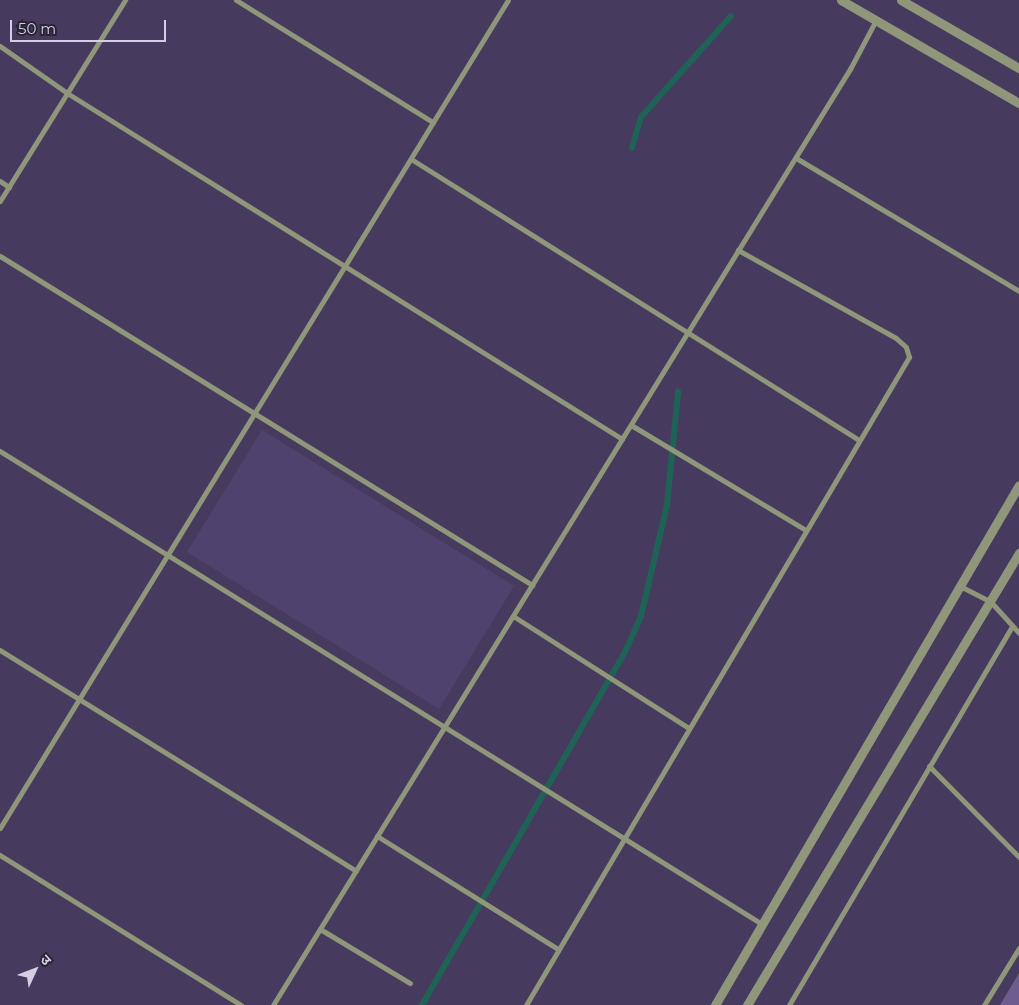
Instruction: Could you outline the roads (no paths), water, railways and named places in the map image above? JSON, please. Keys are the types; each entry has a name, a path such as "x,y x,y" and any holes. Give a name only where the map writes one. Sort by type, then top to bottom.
{"street":[{"path":"0,201 125,0"},
{"path":"236,0 433,122"},
{"path":"0,828 508,0"},
{"path":"841,0 1019,103"},
{"path":"901,0 1019,68"},
{"path":"273,1005 796,158 850,69 876,20"},
{"path":"0,46 67,93 622,439"},
{"path":"796,158 1019,291"},
{"path":"411,159 860,440"},
{"path":"0,181 9,187"},
{"path":"526,1005 908,357 906,347 896,338 738,250"},
{"path":"0,256 532,585"},
{"path":"630,425 806,530"},
{"path":"0,451 762,924"},
{"path":"715,1005 1019,485"},
{"path":"747,1005 1019,553"},
{"path":"960,586 990,601 1019,633"},
{"path":"513,616 689,728"},
{"path":"789,1005 1012,626"},
{"path":"0,650 356,871"},
{"path":"930,766 1019,857"},
{"path":"377,836 558,950"},
{"path":"0,855 241,1005"},
{"path":"320,929 410,983"},
{"path":"984,1005 1019,948"}],"waterway":[{"path":"632,148 641,117 731,16"},
{"path":"422,1005 625,652 641,616 667,505 678,392"}]}
